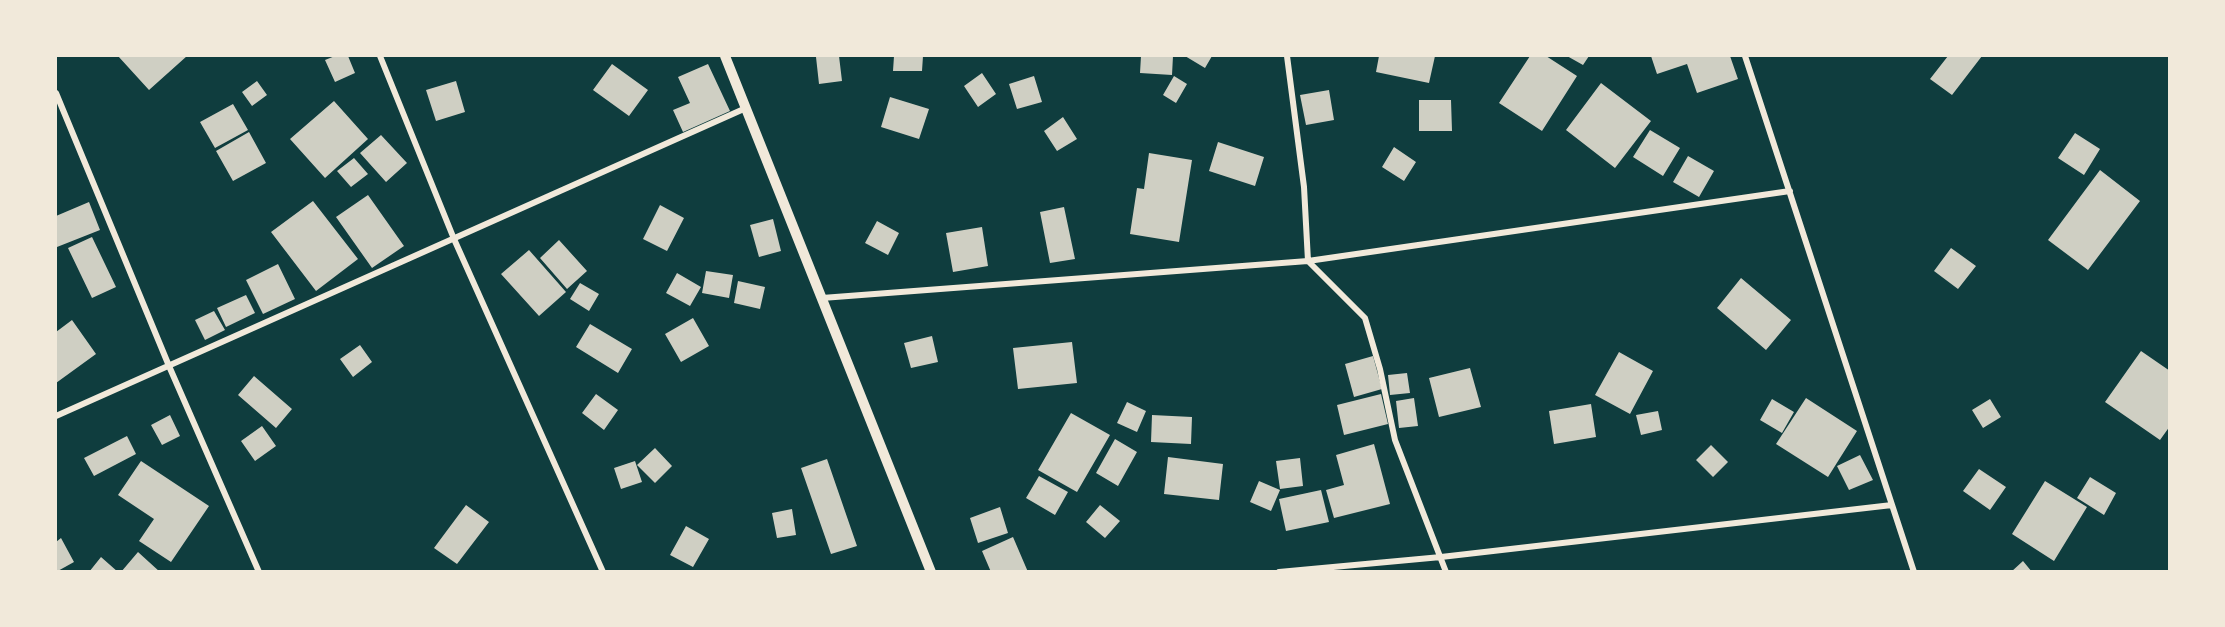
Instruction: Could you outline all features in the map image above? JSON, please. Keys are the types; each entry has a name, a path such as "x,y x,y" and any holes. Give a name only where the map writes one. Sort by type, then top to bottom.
{"street":[{"path":"380,56 454,239 603,572"},
{"path":"725,56 931,572"},
{"path":"1287,56 1304,187 1308,261 1365,318 1380,369 1395,440 1446,572"},
{"path":"1745,56 1914,572"},
{"path":"56,93 169,366 259,572"},
{"path":"56,416 746,108"},
{"path":"822,298 1308,261 1790,191"},
{"path":"1279,572 1441,557 1892,505"}],"building":[{"path":"118,56 187,56 149,90"},
{"path":"335,56 348,56 355,73 335,82 325,60"},
{"path":"839,56 842,81 819,84 816,57"},
{"path":"894,56 923,56 922,71 893,71"},
{"path":"1141,56 1173,56 1172,75 1140,73"},
{"path":"1185,56 1212,56 1205,68"},
{"path":"1379,56 1435,56 1429,83 1376,72"},
{"path":"1530,56 1546,56 1577,76 1542,131 1499,103"},
{"path":"1567,56 1589,56 1583,65"},
{"path":"1651,56 1730,56 1738,79 1697,93 1687,64 1657,74"},
{"path":"1948,56 1982,56 1952,95 1930,79"},
{"path":"612,64 648,90 629,116 593,90"},
{"path":"708,64 730,111 683,132 673,110 690,103 678,77"},
{"path":"982,73 996,94 978,107 964,86"},
{"path":"1034,76 1042,102 1017,109 1009,84"},
{"path":"1174,76 1187,84 1176,103 1163,95"},
{"path":"257,81 267,95 252,106 242,92"},
{"path":"456,81 465,112 436,121 426,90"},
{"path":"1601,83 1651,121 1615,168 1566,130"},
{"path":"1329,90 1334,120 1306,125 1300,95"},
{"path":"890,97 929,109 919,139 881,127"},
{"path":"1419,100 1451,100 1452,131 1419,131"},
{"path":"334,101 368,139 325,178 290,139"},
{"path":"233,104 248,130 215,148 200,122"},
{"path":"1063,117 1077,139 1057,151 1044,131"},
{"path":"1650,130 1680,148 1663,176 1633,157"},
{"path":"249,132 266,163 233,181 216,151"},
{"path":"2075,133 2100,149 2084,175 2058,158"},
{"path":"381,135 407,163 386,182 360,153"},
{"path":"1218,142 1264,157 1255,186 1209,171"},
{"path":"1394,147 1416,162 1404,181 1382,167"},
{"path":"1149,153 1192,160 1179,242 1130,234 1137,188 1144,189"},
{"path":"1688,156 1714,171 1699,197 1673,182"},
{"path":"354,158 368,174 351,187 337,171"},
{"path":"2100,170 2140,201 2088,270 2048,240"},
{"path":"368,195 404,246 372,268 336,217"},
{"path":"313,201 358,259 316,291 271,232"},
{"path":"89,202 100,230 57,247 56,216"},
{"path":"660,205 684,218 667,251 643,239"},
{"path":"1064,207 1075,259 1050,263 1040,212"},
{"path":"773,219 781,251 759,257 750,225"},
{"path":"877,221 899,233 888,255 865,243"},
{"path":"982,227 988,266 953,272 946,233"},
{"path":"92,237 116,287 92,298 68,248"},
{"path":"559,240 587,271 567,289 540,258"},
{"path":"1951,248 1976,266 1958,289 1934,271"},
{"path":"529,250 566,292 539,316 501,274"},
{"path":"278,264 295,299 263,314 246,280"},
{"path":"706,271 733,275 729,298 702,293"},
{"path":"677,273 701,287 690,306 666,293"},
{"path":"1741,278 1791,320 1766,350 1717,308"},
{"path":"738,281 765,287 760,309 734,303"},
{"path":"580,283 599,294 589,311 570,299"},
{"path":"246,295 255,313 226,327 217,308"},
{"path":"214,311 225,330 205,340 195,320"},
{"path":"693,318 709,346 681,362 665,334"},
{"path":"72,320 96,354 56,383 56,332"},
{"path":"590,324 632,349 618,373 576,347"},
{"path":"932,336 938,362 911,368 904,343"},
{"path":"1072,342 1077,383 1018,389 1013,348"},
{"path":"360,345 372,362 353,377 340,359"},
{"path":"2141,351 2170,371 2170,426 2160,440 2105,402"},
{"path":"1619,352 1653,371 1630,414 1595,395"},
{"path":"1373,356 1382,389 1354,397 1345,364"},
{"path":"1470,368 1481,407 1439,417 1429,378"},
{"path":"1407,373 1410,393 1390,395 1388,375"},
{"path":"254,376 292,409 276,428 238,395"},
{"path":"596,394 618,410 604,430 582,413"},
{"path":"1381,394 1388,424 1344,435 1337,405"},
{"path":"1414,398 1418,426 1399,428 1396,401"},
{"path":"1806,398 1857,431 1828,477 1776,444"},
{"path":"1772,399 1794,412 1782,433 1760,420"},
{"path":"1990,399 2001,417 1983,428 1972,410"},
{"path":"1127,402 1146,411 1137,432 1117,423"},
{"path":"1591,404 1596,437 1554,444 1549,411"},
{"path":"1658,411 1662,430 1641,435 1636,415"},
{"path":"1071,413 1110,435 1077,492 1038,470"},
{"path":"170,415 180,436 162,445 151,425"},
{"path":"1152,415 1192,417 1191,444 1151,442"},
{"path":"262,426 276,446 255,461 241,441"},
{"path":"127,436 136,454 94,476 84,458"},
{"path":"1115,439 1137,452 1118,486 1096,473"},
{"path":"1374,444 1390,504 1334,518 1326,490 1344,485 1336,455"},
{"path":"1711,445 1728,462 1713,477 1696,460"},
{"path":"655,448 672,466 655,483 637,465"},
{"path":"1860,455 1873,480 1849,490 1837,466"},
{"path":"1168,457 1223,464 1219,500 1164,494"},
{"path":"1300,458 1303,486 1280,489 1276,461"},
{"path":"827,459 857,546 831,554 801,468"},
{"path":"141,461 209,506 171,562 139,541 154,519 118,495"},
{"path":"635,461 642,482 621,489 614,468"},
{"path":"1979,469 2006,487 1990,510 1963,491"},
{"path":"1039,476 1068,492 1055,515 1026,498"},
{"path":"2090,477 2116,493 2104,515 2077,498"},
{"path":"1259,481 1280,490 1271,511 1250,502"},
{"path":"2045,481 2087,507 2054,561 2012,534"},
{"path":"1321,490 1329,522 1286,531 1279,499"},
{"path":"466,505 489,522 457,564 434,548"},
{"path":"1100,505 1120,521 1105,538 1086,522"},
{"path":"1000,507 1008,533 978,543 970,518"},
{"path":"792,509 796,535 777,538 772,513"},
{"path":"686,526 709,539 693,567 670,555"},
{"path":"1013,537 1028,572 991,572 982,551"},
{"path":"61,538 74,562 56,572 56,542"},
{"path":"138,552 160,572 121,572"},
{"path":"101,557 118,572 89,572"},
{"path":"2023,561 2032,572 2011,572"}]}
